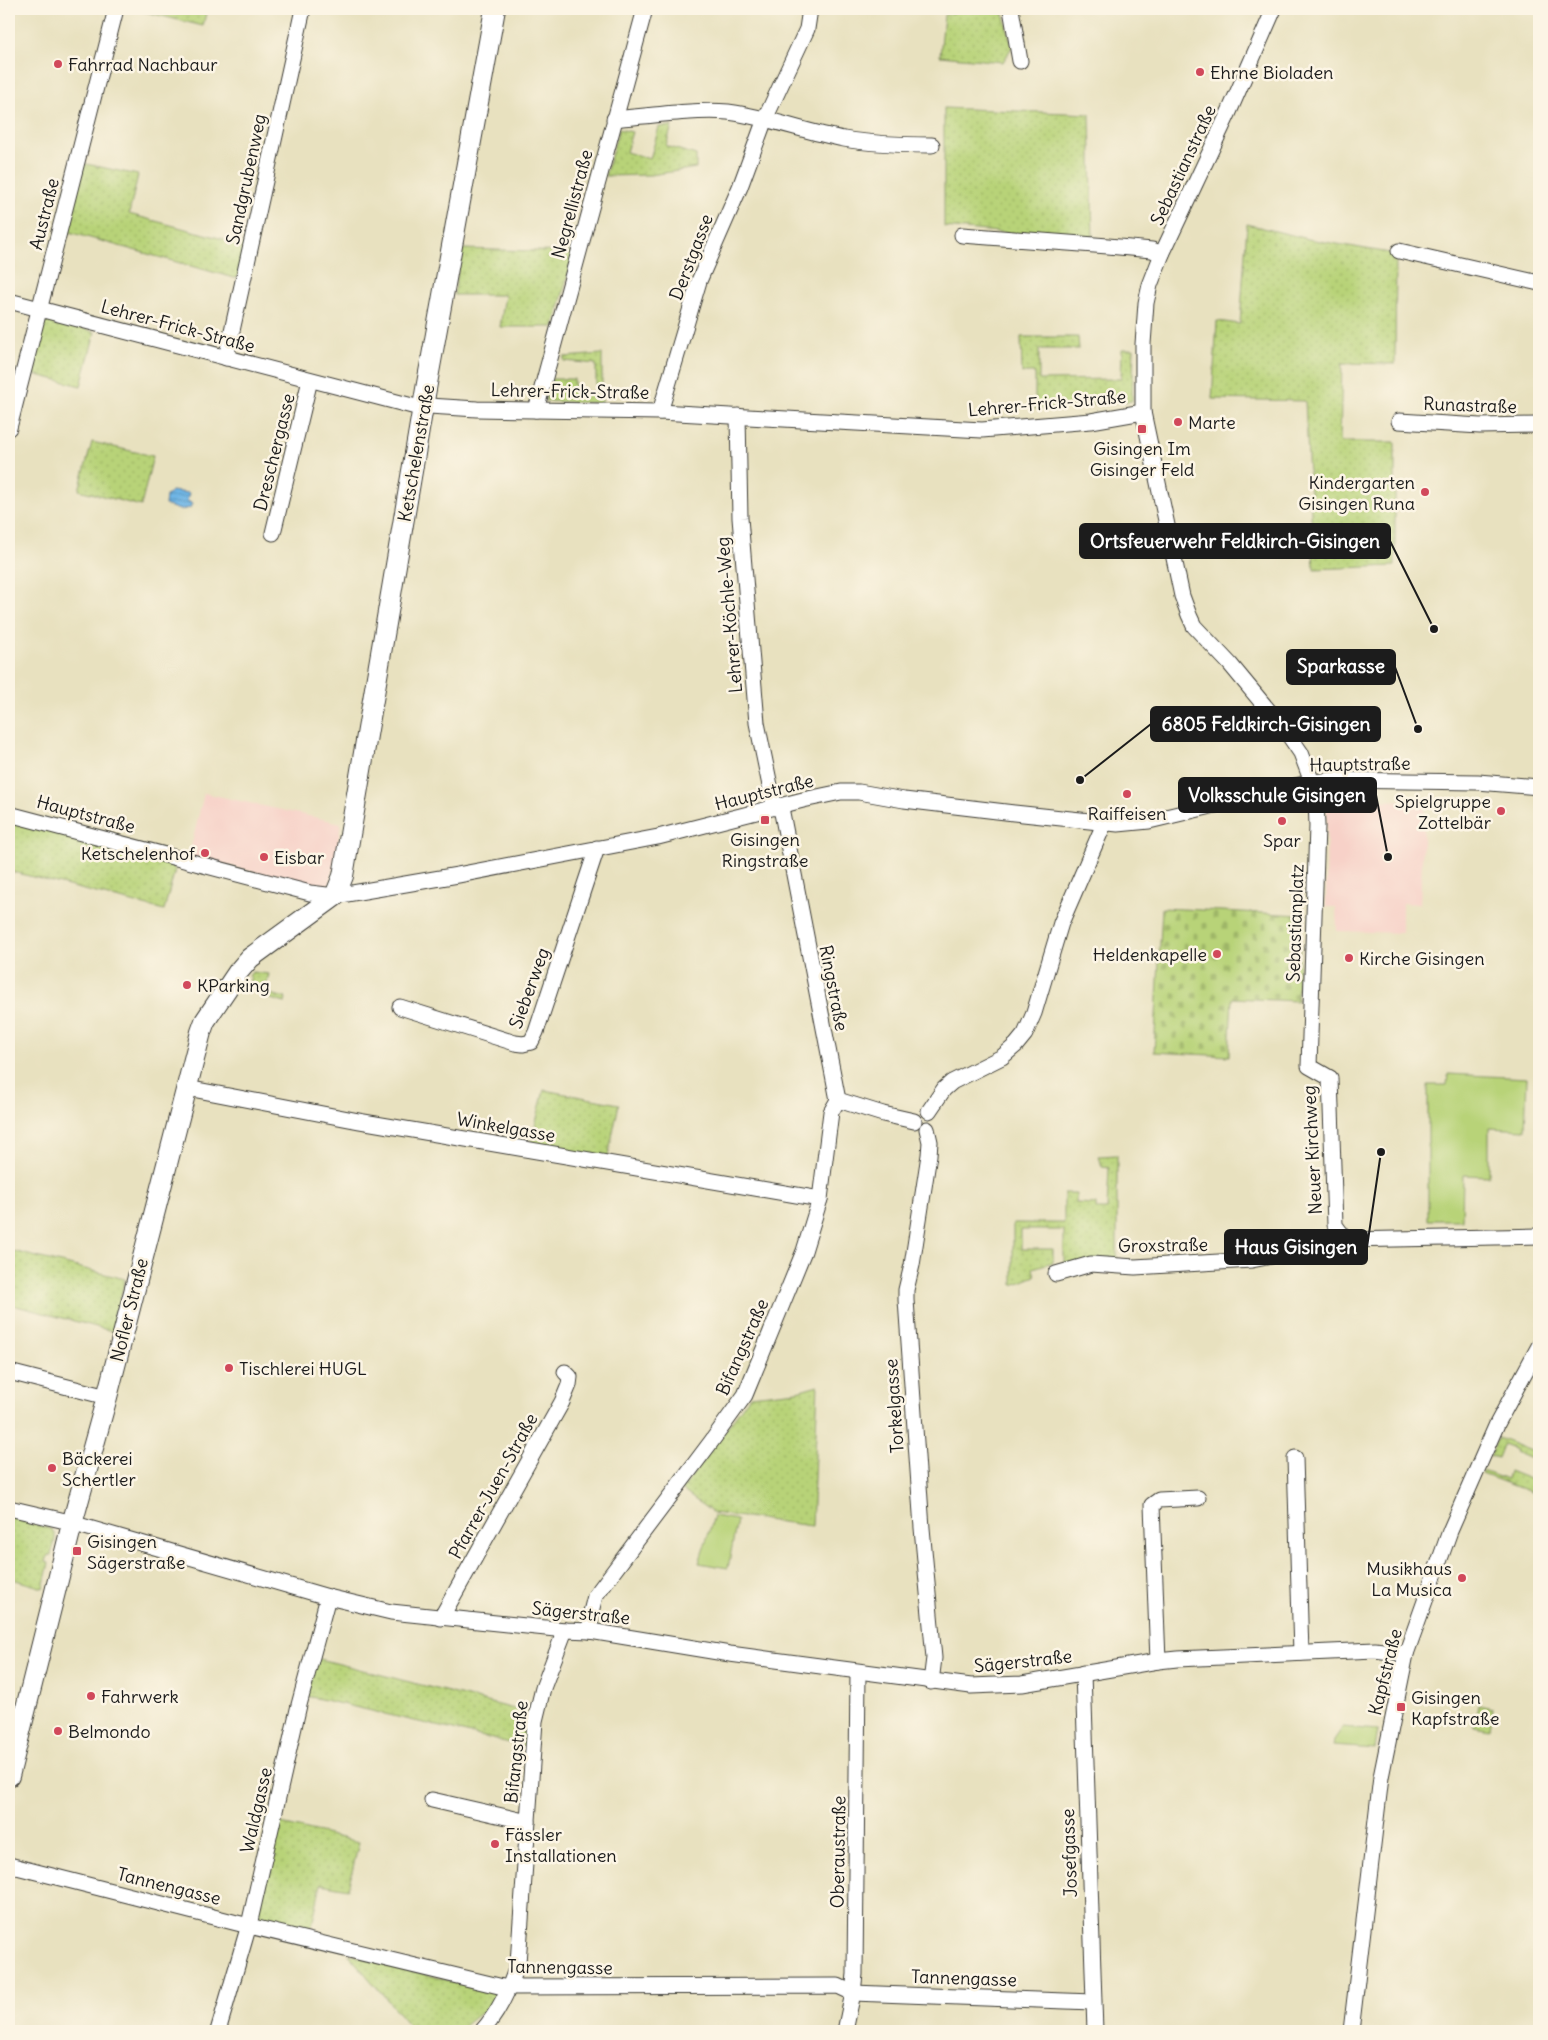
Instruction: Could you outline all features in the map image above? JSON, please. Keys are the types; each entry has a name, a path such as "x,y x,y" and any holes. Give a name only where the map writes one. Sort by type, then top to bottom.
{"main road":[{"name":"Ketschelenstraße","path":"335,896 343,876 423,406 495,9"},
{"name":"Nofler Straße","path":"9,1776 72,1524 107,1397 197,1043 203,1026 238,972 250,958 335,896"}],"street":[{"name":"Austraße","path":"9,428 116,9"},
{"name":"Sandgrubenweg","path":"226,358 304,9"},
{"name":"Negrellistraße","path":"536,410 645,9"},
{"name":"Derstgasse","path":"660,412 698,281 740,187 765,119 807,29 810,9"},
{"path":"1011,9 1020,62"},
{"name":"Sebastianstraße","path":"1274,9 1229,112 1162,254 1150,285 1146,303 1142,376 1143,412 1182,596 1191,621 1204,638 1230,664 1288,734 1301,753 1312,782"},
{"path":"614,119 727,112 765,119 850,140 877,144 932,145"},
{"name":"Sebastianstraße","path":"962,235 1152,250 1162,254"},
{"path":"1399,251 1539,283"},
{"name":"Lehrer-Frick-Straße","path":"9,301 416,407 660,412 982,430 1091,421 1143,412"},
{"name":"Dreschergasse","path":"273,533 310,380"},
{"name":"Lehrer-Köchle-Weg","path":"738,416 740,518 757,723 772,800 778,808"},
{"name":"Runastraße","path":"1399,421 1480,426 1539,425"},
{"name":"Hauptstraße","path":"9,814 310,892 335,896 458,875 686,831 803,800 841,792 858,792 904,800 1104,824 1149,821 1312,782 1333,780 1478,782 1539,787"},
{"name":"Sebastianplatz","path":"1309,1066 1317,826 1316,799 1312,782"},
{"name":"Ringstraße","path":"778,808 782,813 838,1100"},
{"path":"928,1111 944,1089 952,1082 1002,1057 1025,1034 1034,1013 1061,923 1104,824"},
{"name":"Sieberweg","path":"400,1007 515,1043 531,1042 536,1032 597,848"},
{"name":"Neuer Kirchweg","path":"1309,1066 1330,1078 1335,1225 1346,1240"},
{"name":"Winkelgasse","path":"187,1088 359,1121 820,1199"},
{"path":"838,1100 914,1121 918,1128 927,1129 933,1122 933,1116 928,1111 923,1110 918,1112 914,1121"},
{"name":"Bifangstraße","path":"590,1631 594,1596 711,1442 745,1394 804,1251 820,1199 831,1112 838,1100"},
{"name":"Torkelgasse","path":"927,1129 930,1142 929,1155 914,1256 906,1290 906,1300 922,1528 934,1658 931,1682"},
{"name":"Groxstraße","path":"1056,1274 1092,1264 1135,1267 1252,1260 1346,1240 1539,1236"},
{"name":"Kapfstraße","path":"1351,2031 1381,1777 1406,1654 1450,1531 1497,1424 1539,1346"},
{"path":"9,1372 107,1397"},
{"name":"Pfarrer-Juen-Straße","path":"441,1618 562,1402 570,1385 570,1377 566,1372"},
{"path":"1295,1458 1301,1653"},
{"path":"1158,1661 1152,1505 1159,1500 1198,1498"},
{"name":"Sägerstraße","path":"9,1508 72,1524 328,1597 391,1612 590,1631 730,1654 931,1682 971,1686 1022,1684 1158,1661 1375,1650 1406,1654"},
{"name":"Waldgasse","path":"218,2031 248,1925 301,1696 328,1597"},
{"name":"Bifangstraße","path":"482,2031 499,2010 510,1987 518,1963 535,1721 543,1688 565,1630"},
{"name":"Oberaustraße","path":"845,2031 853,1993 857,1884 858,1672"},
{"name":"Josefgasse","path":"1083,1673 1094,2031"},
{"name":"Bifangstraße","path":"432,1800 528,1822"},
{"name":"Tannengasse","path":"9,1865 248,1925 510,1987 838,1986 853,1993 1093,2002"}],"shaded area":[{"name":"Ketschelenhof","path":"204,793 341,823 335,863 329,884 324,889 189,856"},
{"path":"1327,800 1425,801 1420,904 1402,903 1402,933 1337,931 1336,907 1326,907"}],"green space":[{"path":"133,9 207,9 203,26"},
{"path":"972,9 1002,9 1012,47 1003,62 940,56 944,15"},
{"path":"944,108 1090,114 1093,241 944,227"},
{"path":"672,126 666,146 696,155 696,168 651,175 605,176 619,129 632,132 626,152 650,159 659,127"},
{"path":"82,163 138,175 129,214 246,245 238,277 234,278 65,231"},
{"path":"1247,224 1308,239 1396,254 1395,364 1342,363 1340,442 1395,442 1395,566 1314,569 1305,401 1212,399 1217,321 1240,324"},
{"path":"462,249 574,252 554,327 500,327 505,295 454,295"},
{"path":"52,320 95,332 81,386 29,373 42,324"},
{"path":"1021,337 1078,337 1079,349 1039,349 1039,380 1121,379 1122,349 1134,349 1132,401 1035,409 1035,373 1022,373"},
{"path":"602,354 602,403 545,401 552,379 574,379 574,394 596,394 596,364 564,361 564,357"},
{"path":"92,442 153,456 141,506 79,490"},
{"path":"9,820 171,862 175,870 164,910 9,871"},
{"path":"1162,908 1302,915 1297,1001 1232,998 1229,1056 1154,1052"},
{"path":"252,972 269,974 265,993 286,998 285,1003 260,996 261,990 243,986 245,983 247,985"},
{"path":"1448,1074 1527,1078 1525,1130 1489,1128 1489,1176 1463,1175 1462,1220 1428,1220 1428,1085 1447,1085"},
{"path":"544,1090 619,1104 607,1161 530,1146"},
{"path":"1117,1155 1117,1261 1064,1265 1064,1230 1021,1230 1021,1249 1053,1249 1053,1262 1033,1268 1035,1276 1013,1285 1013,1223 1064,1223 1064,1193 1076,1193 1076,1203 1096,1204 1096,1209 1107,1209 1109,1168 1102,1167 1099,1156"},
{"path":"9,1250 125,1279 112,1331 9,1304"},
{"path":"818,1385 812,1526 713,1513 682,1490 750,1396 797,1391"},
{"path":"1498,1438 1539,1454 1539,1462 1503,1445 1498,1458 1490,1456"},
{"path":"1483,1471 1507,1480 1509,1471 1539,1483 1539,1495 1482,1474"},
{"path":"714,1516 737,1520 728,1568 699,1563"},
{"path":"9,1517 51,1529 55,1534 51,1555 48,1555 46,1562 49,1563 43,1588 9,1578"},
{"path":"316,1658 530,1713 527,1747 307,1696"},
{"path":"1478,1705 1493,1708 1490,1729 1474,1726"},
{"path":"1343,1727 1378,1730 1375,1749 1333,1746 1334,1740"},
{"path":"277,1823 359,1842 348,1889 321,1884 310,1934 265,1923 260,1920 257,1914"},
{"path":"348,1954 496,1993 498,1999 486,2020 480,2013 458,2031 414,2031"}],"water":[{"path":"171,491 189,493 187,501 192,503 190,508 180,510 165,505 166,496"}],"place":[{"name":"Fahrrad Nachbaur","path":"58,64"},
{"name":"Ehrne Bioladen","path":"1200,72"},
{"name":"Marte","path":"1178,422"},
{"name":"Gisingen Im Gisinger Feld","path":"1142,429"},
{"name":"Kindergarten Gisingen Runa","path":"1425,492"},
{"name":"Ortsfeuerwehr Feldkirch-Gisingen","path":"1434,629"},
{"name":"Sparkasse","path":"1418,729"},
{"name":"6805 Feldkirch-Gisingen","path":"1080,780"},
{"name":"Raiffeisen","path":"1127,794"},
{"name":"Spielgruppe Zottelbär","path":"1501,811"},
{"name":"Gisingen Ringstraße","path":"765,820"},
{"name":"Spar","path":"1282,821"},
{"name":"Ketschelenhof","path":"205,853"},
{"name":"Eisbar","path":"264,857"},
{"name":"Volksschule Gisingen","path":"1388,857"},
{"name":"Heldenkapelle","path":"1217,954"},
{"name":"Kirche Gisingen","path":"1349,958"},
{"name":"KParking","path":"187,985"},
{"name":"Haus Gisingen","path":"1381,1152"},
{"name":"Tischlerei HUGL","path":"229,1368"},
{"name":"Bäckerei Schertler","path":"52,1468"},
{"name":"Gisingen Sägerstraße","path":"77,1551"},
{"name":"Musikhaus La Musica","path":"1462,1578"},
{"name":"Fahrwerk","path":"91,1696"},
{"name":"Gisingen Kapfstraße","path":"1401,1707"},
{"name":"Belmondo","path":"58,1731"},
{"name":"Fässler Installationen","path":"495,1844"}]}
